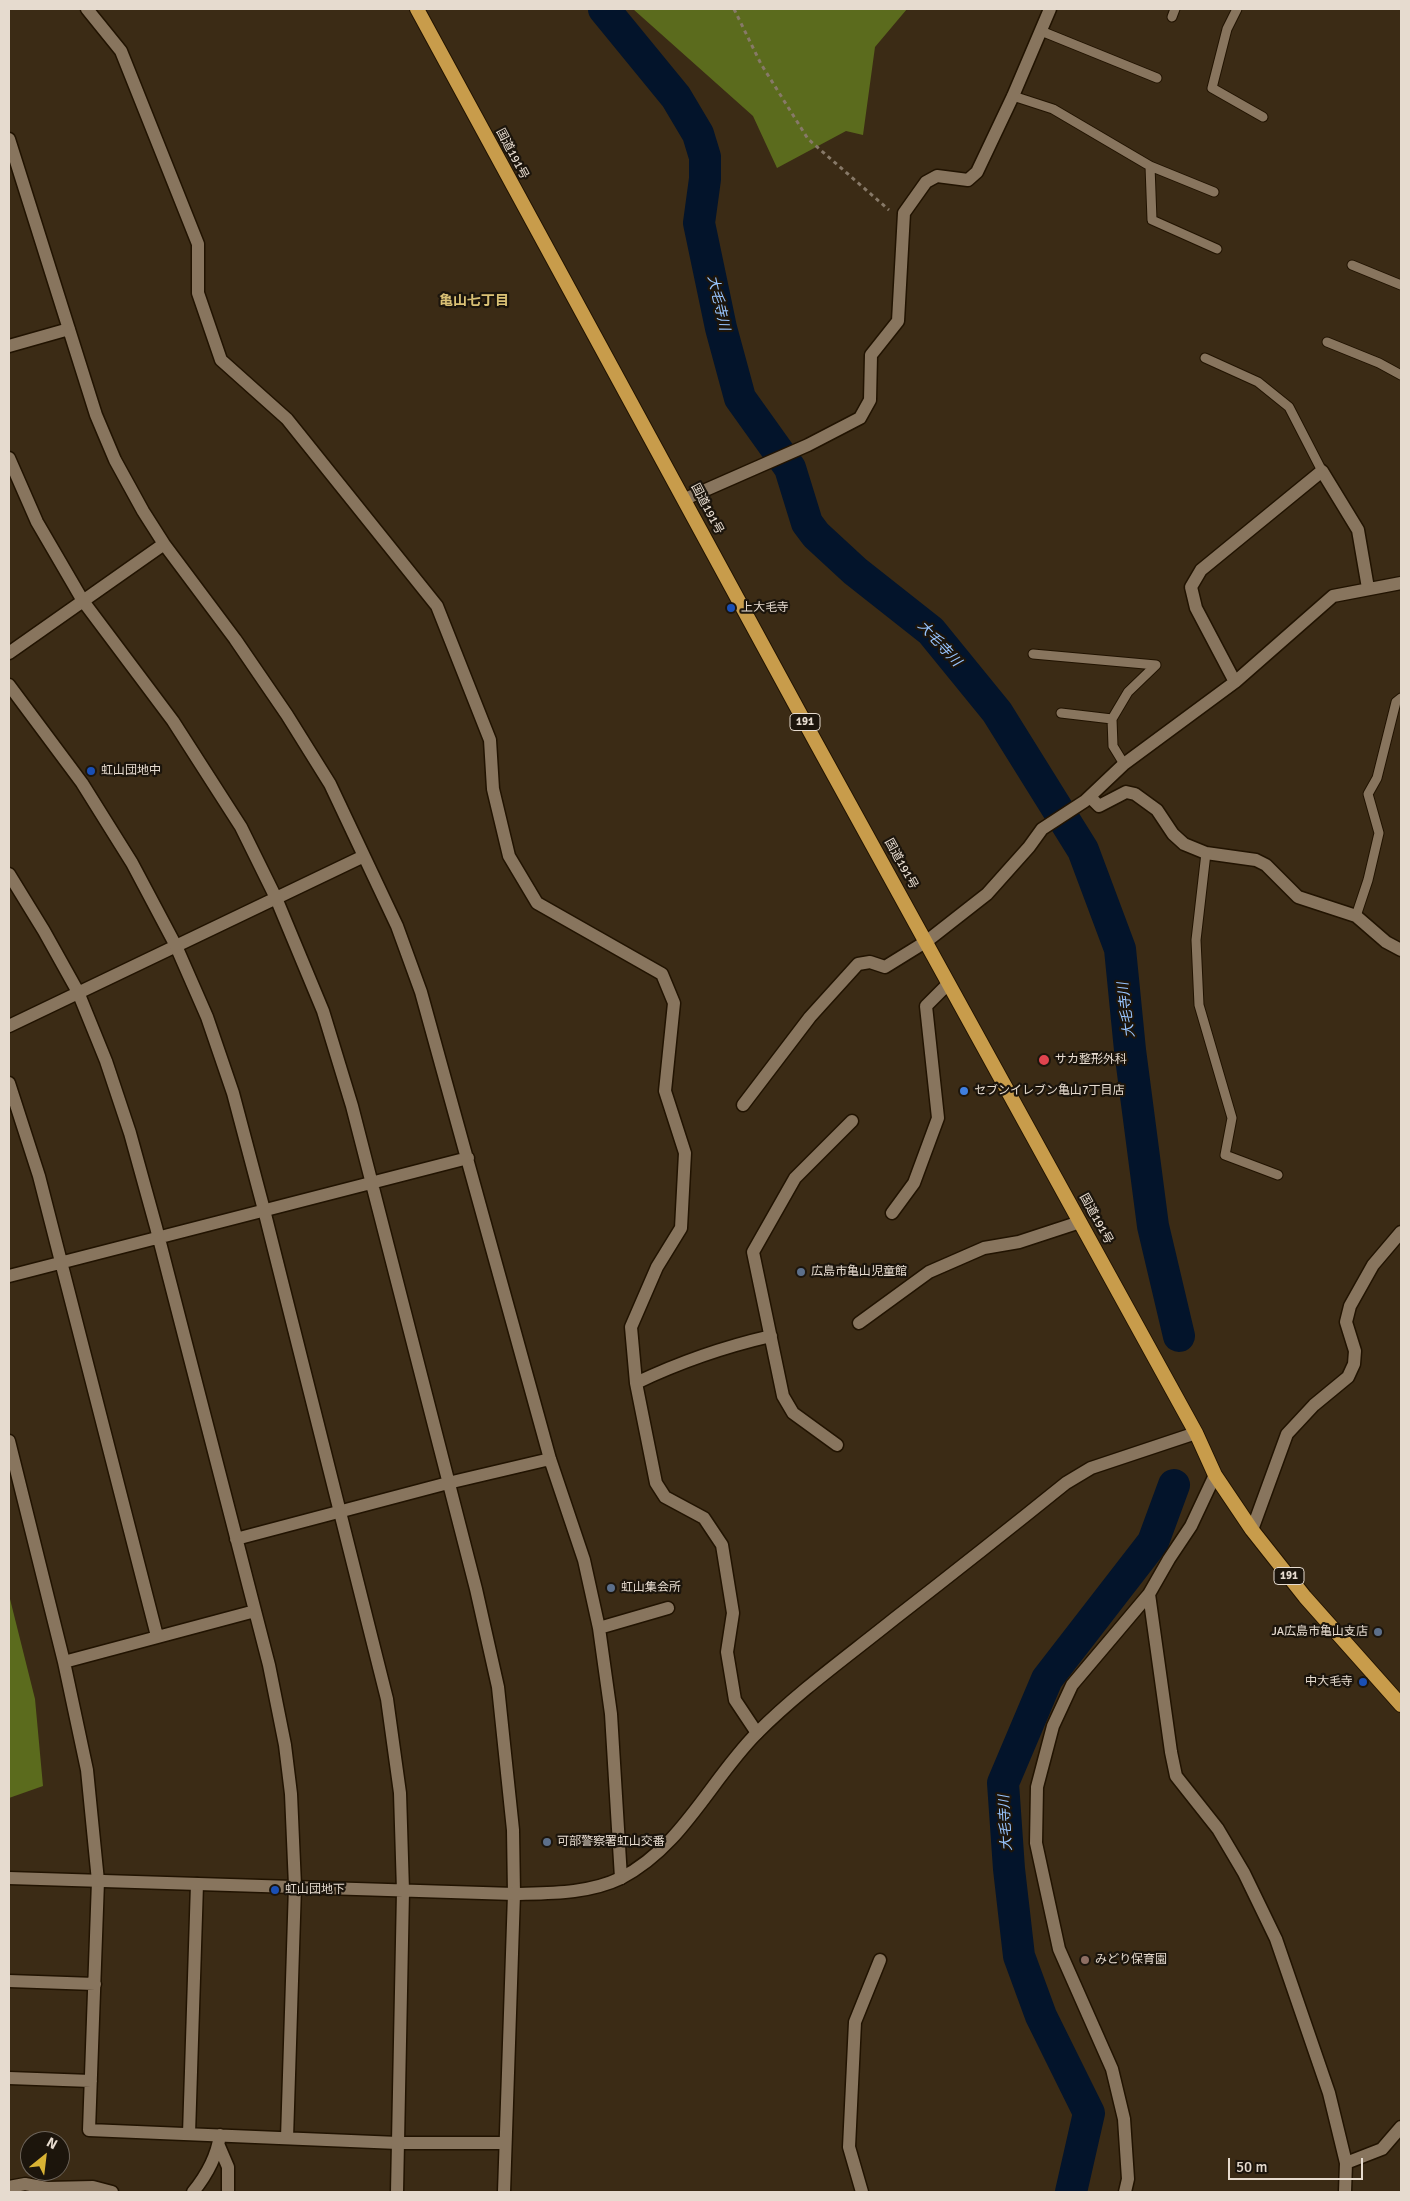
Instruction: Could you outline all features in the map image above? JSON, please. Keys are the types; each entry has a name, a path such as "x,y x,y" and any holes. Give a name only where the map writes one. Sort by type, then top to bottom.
{"highway":[{"name":"国道191号","path":"417,9 815,741 927,941 948,984 1196,1433 1215,1476 1252,1530 1306,1597 1401,1705"}],"street":[{"path":"86,9 122,51 198,244 198,293 220,360 287,420 437,606 490,740 493,789 510,856 532,895 537,903 662,974 674,1003 665,1091 685,1154 681,1228 657,1268 631,1327 636,1383 656,1482 665,1497 704,1518 722,1545 734,1613 727,1652 734,1700 757,1733"},
{"path":"685,499 808,445 860,418 870,400 870,355 898,321 904,213 926,182 937,176 968,180 977,172 1013,96 1050,9"},
{"path":"9,139 96,415 115,460 143,511 164,544 235,639 287,715 330,784 397,926 421,992 550,1459 584,1560 599,1628 611,1714 621,1878"},
{"path":"9,346 68,328"},
{"path":"9,458 37,522 83,601 173,721 240,827 276,898 323,1011 352,1106 370,1183 476,1589 498,1687 513,1830 514,1894 504,2192"},
{"path":"1235,682 1196,608 1191,587 1201,570 1322,471 1358,530 1368,588"},
{"path":"9,653 164,544"},
{"path":"743,1105 810,1017 858,964 870,962 885,968 927,941 987,894 1029,847 1042,829 1087,799 1124,764 1235,682 1334,596 1401,583"},
{"path":"9,685 82,783 132,863 176,946 207,1017 233,1093 264,1210 387,1700 400,1793 403,1891 397,2192"},
{"path":"1087,799 1099,806 1126,792 1135,794 1157,810 1174,834 1184,844 1206,853 1256,860 1266,865 1298,897 1356,916 1386,942 1401,950"},
{"path":"9,1026 364,856"},
{"path":"9,874 78,992 106,1061 130,1133 269,1665 285,1745 291,1794 295,1886 287,2138"},
{"path":"892,1213 914,1183 938,1118 926,1006 948,984"},
{"path":"9,1083 39,1176 157,1636"},
{"path":"837,1445 793,1412 783,1396 754,1252 795,1178 852,1121"},
{"path":"9,1276 468,1158"},
{"path":"858,1323 929,1272 984,1248 1019,1242 1080,1222"},
{"path":"1252,1530 1287,1434 1314,1405 1348,1377 1354,1364 1355,1351 1346,1322 1350,1306 1372,1265 1401,1232"},
{"path":"636,1383 676,1364 726,1347 771,1336"},
{"path":"9,1878 514,1894 585,1890 621,1878 657,1854 681,1828 733,1760 757,1733 805,1689 1066,1483 1091,1468 1196,1433"},
{"path":"9,1441 64,1662 87,1770 98,1881 90,2130 189,2134 220,2141 287,2138 398,2143 505,2143"},
{"path":"236,1539 448,1483 550,1459"},
{"path":"1125,2192 1128,2180 1124,2119 1112,2069 1059,1949 1036,1843 1037,1787 1053,1726 1072,1685 1149,1594 1169,1559 1192,1526 1215,1476"},
{"path":"1149,1594 1176,1776 1218,1829 1244,1873 1276,1939 1329,2092 1346,2163 1345,2192"},
{"path":"599,1628 668,1608"},
{"path":"64,1662 255,1611"},
{"path":"189,2134 197,1884"},
{"path":"862,2192 849,2147 855,2022 880,1960"},
{"path":"9,1981 94,1984"},
{"path":"9,2078 91,2081"},
{"path":"1346,2163 1382,2149 1401,2127"},
{"path":"193,2192 203,2180 220,2141"},
{"path":"220,2141 228,2167 228,2192"},
{"path":"9,2188 25,2184 47,2188 93,2187 112,2192"}],"lane":[{"path":"1237,9 1227,29 1212,88 1263,117"},
{"path":"1041,31 1157,78"},
{"path":"1013,96 1053,109 1150,166 1214,192"},
{"path":"1150,166 1152,220 1217,249"},
{"path":"1352,265 1401,285"},
{"path":"1327,342 1379,362 1401,374"},
{"path":"1205,358 1258,382 1289,407 1322,471"},
{"path":"1033,654 1156,665 1128,692 1112,718 1113,746 1124,764"},
{"path":"1356,916 1368,880 1379,833 1368,794 1377,778 1396,702 1401,698"},
{"path":"1061,713 1112,718"},
{"path":"1206,853 1196,940 1199,1005 1232,1118 1225,1155 1278,1175"}],"path":[{"path":"734,9 761,64 808,139 891,212 904,213"}],"green space":[{"path":"633,9 907,9 875,47 863,135 846,131 777,168 753,116"},
{"path":"9,1595 35,1699 43,1786 9,1798"}],"waterway":[{"name":"大毛寺川","path":"604,9 676,97 698,134 705,157 705,179 699,223 721,328 740,398 790,468 807,523 816,535 855,571 931,631 997,712 1083,850 1120,949 1130,1050 1153,1226 1179,1336"},
{"name":"大毛寺川","path":"1071,2192 1089,2113 1041,2016 1019,1956 1009,1869 1003,1783 1047,1679 1153,1542 1174,1485"}],"place":[{"name":"上大毛寺","path":"731,608"},
{"name":"虹山団地中","path":"91,771"},
{"name":"サカ整形外科","path":"1044,1060"},
{"name":"セブンイレブン亀山7丁目店","path":"964,1091"},
{"name":"広島市亀山児童館","path":"801,1272"},
{"name":"虹山集会所","path":"611,1588"},
{"name":"JA広島市亀山支店","path":"1378,1632"},
{"name":"中大毛寺","path":"1363,1682"},
{"name":"可部警察署虹山交番","path":"547,1842"},
{"name":"虹山団地下","path":"275,1890"},
{"name":"みどり保育園","path":"1085,1960"}],"district":[{"name":"亀山七丁目","path":"474,301"}]}
